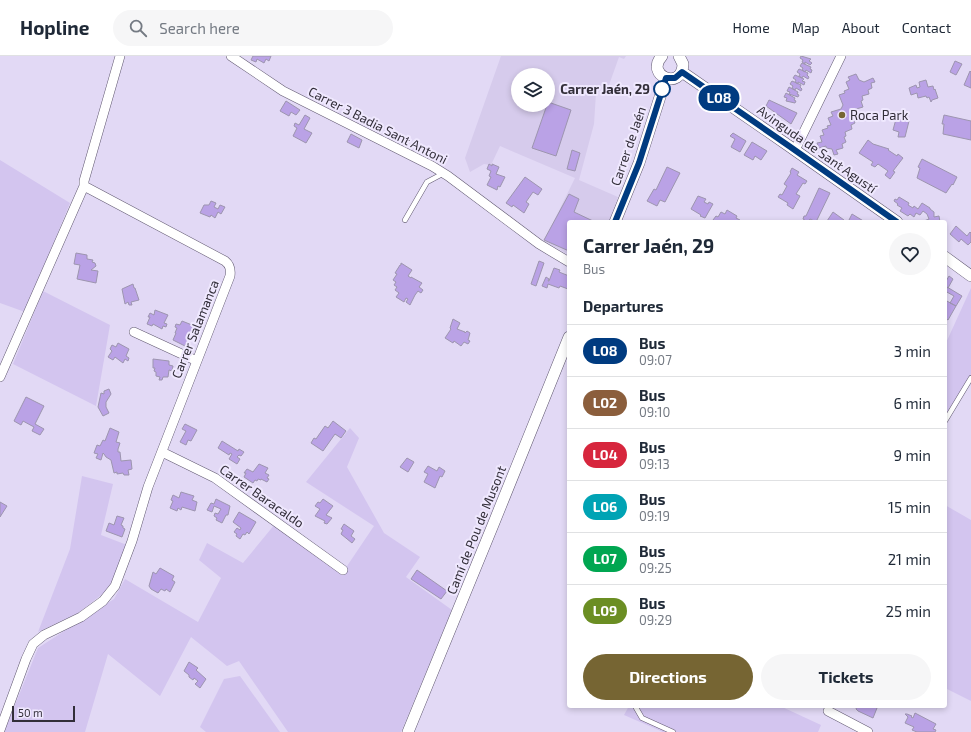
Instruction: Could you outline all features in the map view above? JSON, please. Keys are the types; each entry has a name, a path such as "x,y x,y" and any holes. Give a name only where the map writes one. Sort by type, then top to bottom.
{"street":[{"path":"0,377 3,364 84,186 84,181 120,56"},
{"name":"Carrer 3 Badia Sant Antoni","path":"232,56 283,91 444,173 539,244 567,261"},
{"path":"658,57 658,70 663,77 675,78 682,72 683,64 678,56"},
{"path":"796,150 841,56"},
{"name":"Avinguda de Sant Agustí","path":"682,72 796,150 894,220"},
{"name":"Carrer de Jaén","path":"616,220 639,163 666,78"},
{"name":"Carrer Salamanca","path":"0,730 33,644 44,635 81,617 103,601 115,586 132,541 148,488 230,276 231,269 228,264 84,186"},
{"path":"947,258 971,276"},
{"path":"134,332 197,361"},
{"name":"Camí de Pou de Musont","path":"408,732 567,342"},
{"name":"Carrer Baracaldo","path":"162,452 215,478 343,570"},
{"path":"828,711 868,732"}],"lane":[{"path":"405,220 427,182 444,173"},
{"path":"947,418 971,378"},
{"path":"636,708 642,718 673,732"}],"shaded area":[{"path":"501,56 626,56 624,59 619,57 609,85 596,93 594,124 579,180 618,197 610,220 567,220 567,254 544,241 575,178 500,146 491,165 484,164 470,172 465,158"},
{"path":"0,160 70,203 25,312 0,303"},
{"path":"971,288 971,374 947,414 947,341"},
{"path":"43,291 110,325 96,406 13,364"},
{"path":"350,428 359,438 347,467 384,533 420,557 406,577 452,610 401,732 288,732 239,661 227,666 191,637 160,696 108,654 85,732 4,732 38,648 114,599 125,579 198,622 221,578 199,560 207,543 243,563 275,524 343,572 374,526 306,482"},
{"path":"82,476 113,484 101,535 127,545 110,588 78,613 38,632 70,549"},
{"path":"947,506 971,520 971,701 947,689"},
{"path":"240,676 280,732 206,732 200,727 224,679"},
{"path":"628,708 784,708 821,725 818,732 663,732 624,715"}],"building":[{"path":"253,56 271,56 269,61 266,59 264,63 257,59 256,62 251,60"},
{"path":"801,56 811,59 809,61 812,63 810,65 805,62 805,64 800,58"},
{"path":"955,61 962,64 956,75 950,72"},
{"path":"802,63 811,67 811,73 806,70 805,72 802,70 803,68 800,66"},
{"path":"799,69 808,73 808,79 803,76 802,78 799,76 800,74 797,72"},
{"path":"970,71 971,72 971,88 964,85"},
{"name":"Roca Park","path":"856,74 859,80 864,82 873,78 875,82 871,83 872,88 868,90 869,94 862,96 863,100 861,101 863,107 853,110 851,114 855,123 851,125 852,129 845,132 846,136 844,137 846,142 842,144 843,148 836,150 838,154 834,155 832,149 826,148 826,146 819,148 817,143 822,142 820,136 824,135 822,130 831,125 828,118 833,116 831,112 841,109 843,105 839,95 845,93 844,91 849,89 846,82 850,80 848,77"},
{"path":"795,75 804,79 802,81 805,82 804,85 795,82 796,80 793,78"},
{"path":"926,80 928,87 933,86 934,90 935,89 938,98 932,100 931,102 929,97 927,98 926,96 918,98 917,93 911,95 909,88 916,85 917,88 920,87 919,82"},
{"path":"792,81 801,85 801,91 796,88 795,90 792,88 793,86 790,84"},
{"path":"789,87 798,92 798,97 789,94 790,92 787,91"},
{"path":"786,93 795,98 795,103 786,101 787,98 784,97"},
{"path":"769,100 797,113 791,124 766,106"},
{"path":"286,101 300,110 296,115 291,112 289,116 280,111"},
{"path":"555,104 571,110 556,156 532,148 545,112 555,112"},
{"path":"305,115 310,118 304,129 312,133 306,143 293,136 297,128 294,126 295,123 299,125"},
{"path":"944,115 971,121 971,140 943,134 944,124 942,124"},
{"path":"896,119 909,121 905,137 898,137 899,132 893,130"},
{"path":"733,133 746,141 740,152 731,147 735,139 730,136"},
{"path":"351,134 362,140 359,148 347,142"},
{"path":"868,140 873,144 889,149 888,150 897,156 898,154 903,158 893,171 895,172 890,179 885,175 888,171 878,164 875,167 871,165 873,162 859,153"},
{"path":"752,142 767,151 761,160 755,156 753,160 744,155"},
{"path":"572,150 580,153 575,171 567,169"},
{"path":"922,159 957,177 953,185 952,184 946,193 917,178 920,168 918,167"},
{"path":"489,164 499,167 496,174 505,177 500,187 498,186 497,190 487,185 491,177 489,176 491,171 487,169"},
{"path":"667,167 680,173 665,202 660,200 657,206 647,201 654,189 656,190"},
{"path":"792,168 799,172 797,175 807,181 805,184 803,183 796,194 800,196 793,209 787,205 788,203 778,197 780,194 782,195 787,186 784,184 791,173"},
{"path":"525,177 542,189 538,195 533,192 526,202 529,204 524,213 513,205 512,207 506,203"},
{"path":"819,188 830,193 817,220 803,219 804,216 806,216"},
{"path":"569,194 579,199 574,212 591,220 567,220 567,250 544,240"},
{"path":"698,196 706,199 704,202 713,204 705,218 691,209"},
{"path":"899,197 909,203 908,205 913,208 914,206 918,209 922,203 934,212 934,217 939,216 940,220 926,220 929,219 927,214 923,211 920,215 916,213 914,217 910,214 908,216 900,211 902,208 894,201 895,199 897,200"},
{"path":"211,201 216,203 214,207 218,209 220,205 225,207 221,214 218,212 215,218 211,215 210,217 200,213 204,205 209,205"},
{"path":"727,210 737,216 736,218 740,220 713,220 716,216 718,217 721,212 725,214"},
{"path":"833,212 844,220 828,220"},
{"path":"852,214 862,220 849,220"},
{"path":"956,226 967,236 970,232 971,233 971,242 968,245 961,239 959,242 950,234"},
{"path":"76,253 87,255 87,259 93,260 92,262 95,263 96,266 91,270 98,271 96,283 77,279 80,265 74,264"},
{"path":"539,261 544,263 536,286 531,284"},
{"path":"401,263 412,270 408,276 422,283 419,287 423,290 421,293 418,291 410,305 406,302 408,299 406,298 404,302 396,297 399,293 395,290 397,287 394,285 396,282 393,280"},
{"path":"554,268 560,270 559,272 567,275 567,289 560,286 559,288 548,284 547,288 542,286 546,277 549,281"},
{"path":"949,276 953,279 948,288 947,287 947,280"},
{"path":"133,284 139,300 131,302 132,305 129,305 128,302 125,304 122,289"},
{"path":"947,287 962,296 956,306 950,303 954,296 947,292"},
{"path":"947,301 956,306 948,320 947,319"},
{"path":"155,310 168,315 164,323 167,324 166,327 163,326 162,329 153,324 152,326 147,324 150,313 154,315"},
{"path":"453,319 460,323 457,329 465,333 467,331 470,333 468,340 470,341 468,344 464,342 461,346 454,341 453,343 445,338 451,329"},
{"path":"182,321 197,327 196,330 194,329 192,334 194,335 193,337 190,336 185,346 173,340 177,328 175,327 176,324 180,325"},
{"path":"118,343 129,349 126,356 129,358 128,361 125,359 123,363 115,357 113,360 108,357 112,351 110,349 112,345 116,347"},
{"path":"153,359 169,361 169,365 173,366 172,371 169,370 168,377 163,377 162,380 159,380 160,377 156,376 156,372 154,371 155,368 153,368"},
{"path":"109,389 111,394 106,402 106,407 109,413 103,416 98,407 101,393 104,394 104,391"},
{"path":"26,397 44,406 35,424 44,429 40,435 32,431 34,427 23,421 21,425 14,421"},
{"path":"333,421 346,431 341,438 335,434 323,451 311,443 314,438 316,439 325,426 328,428"},
{"path":"185,424 197,430 191,441 188,440 186,445 180,442 186,431 182,429"},
{"path":"110,428 119,432 116,442 120,443 118,452 120,452 121,461 131,460 132,469 128,470 129,475 124,475 123,473 117,474 117,472 114,473 111,460 103,453 101,460 96,458 98,454 94,453 97,445 100,446 103,440 105,441"},
{"path":"222,441 238,451 239,449 244,452 241,456 239,455 237,457 240,459 237,464 229,459 232,454 230,453 229,455 218,448"},
{"path":"407,458 414,462 408,472 400,467"},
{"path":"259,464 268,468 265,473 269,475 267,478 269,479 267,482 258,479 253,483 244,477 246,473 244,473 247,469 253,472"},
{"path":"428,466 437,471 439,467 445,471 442,477 440,476 435,488 424,482 428,474 424,472"},
{"path":"181,492 194,496 192,500 197,502 195,511 182,507 181,510 178,508 177,511 170,508 173,501 171,500 173,495 179,498"},
{"path":"216,499 230,506 228,515 226,515 222,523 216,520 217,518 214,516 215,513 218,514 221,509 214,506 212,512 207,510 211,503 214,504"},
{"path":"323,499 333,506 326,515 332,518 327,524 324,523 325,521 315,516 320,509 315,506"},
{"path":"0,502 7,506 0,517"},
{"path":"239,512 256,522 249,534 247,532 245,535 243,534 240,539 234,532 237,528 240,530 241,528 233,522"},
{"path":"117,516 124,518 121,525 125,529 122,537 106,531 109,523 114,525"},
{"path":"344,524 354,531 351,536 355,539 352,543 341,534 343,530 341,529"},
{"path":"160,568 174,576 172,580 175,582 170,592 166,589 165,591 161,589 158,593 149,586 153,572 156,574"},
{"path":"417,570 447,591 441,599 411,579"},
{"path":"189,662 198,668 196,670 206,679 200,688 195,684 198,681 194,678 193,680 184,671"},
{"path":"856,708 877,708 873,718"},
{"path":"915,713 936,724 933,729 936,730 935,732 917,732 912,730 914,727 905,723 908,717 905,714 912,716 911,717 913,718"}],"bus line":[{"name":"L08","path":"616,220 639,163 666,78 675,78 682,72 894,220"}],"place":[{"name":"Carrer Jaén, 29","path":"662,89"},
{"name":"Roca Park","path":"842,115"}]}
